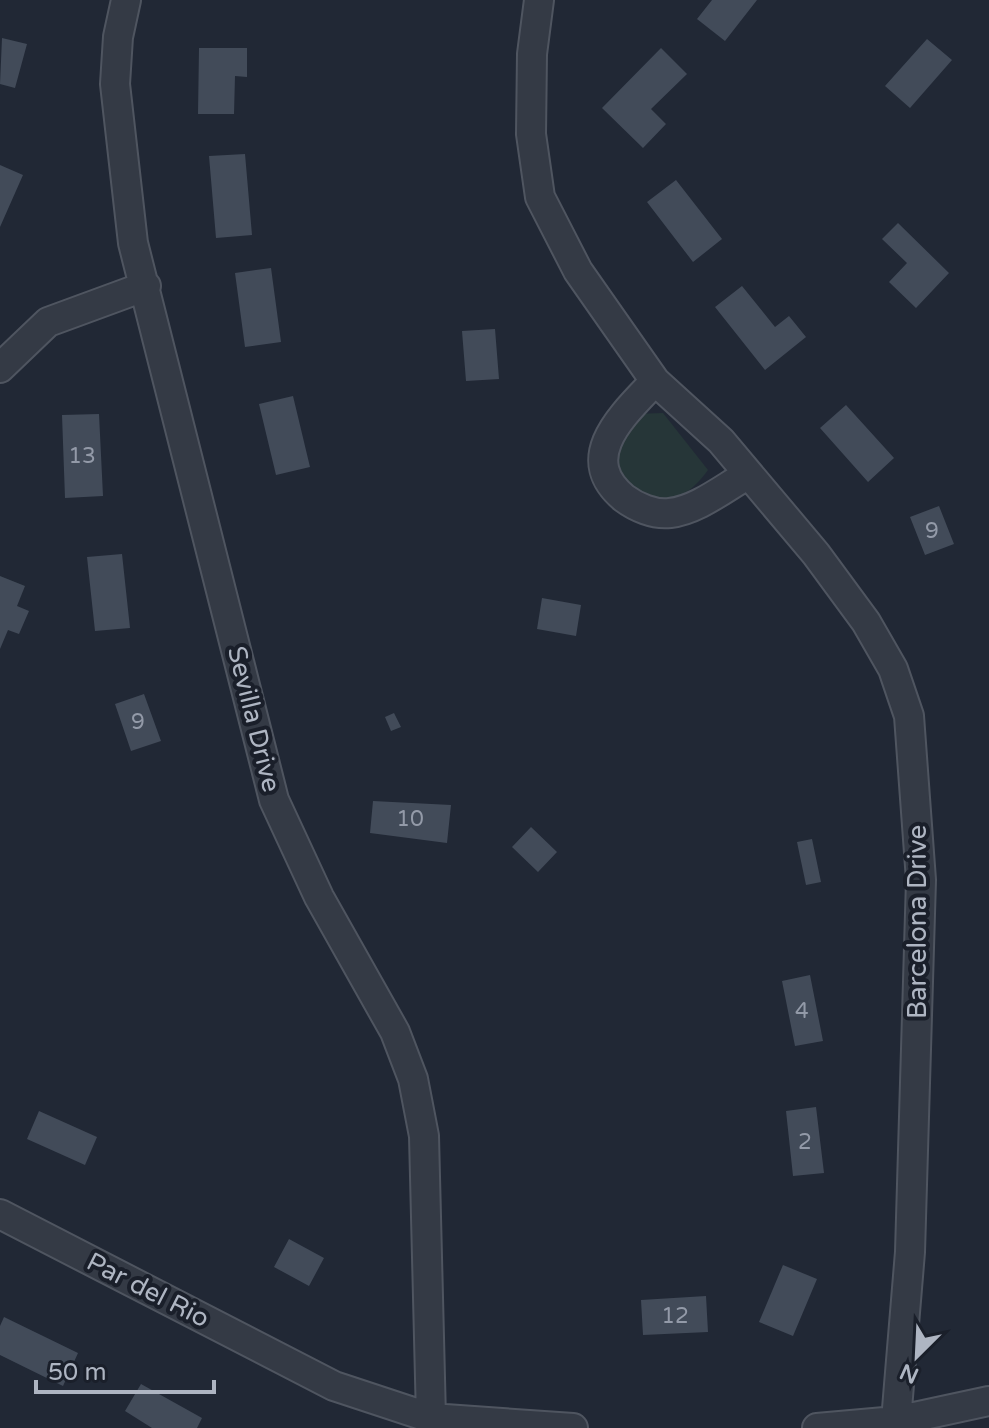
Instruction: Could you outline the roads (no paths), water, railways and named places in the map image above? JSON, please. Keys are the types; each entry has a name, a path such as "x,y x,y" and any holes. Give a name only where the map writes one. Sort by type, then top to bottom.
{"street":[{"name":"Sevilla Drive","path":"126,0 118,37 115,84 133,243 274,800 319,897 395,1032 413,1079 424,1136 431,1418"},
{"name":"Barcelona Drive","path":"539,0 530,99 540,197 578,271 655,381 721,441 816,554 866,622 893,669 909,716 921,895 910,1252 896,1421"},
{"path":"0,368 48,322 146,286"},
{"path":"655,381 606,440 603,463 608,484 628,501 650,511 668,513 689,509 747,475"},
{"name":"Par del Rio","path":"0,1214 334,1386 431,1418 573,1428"},
{"path":"817,1428 896,1421 989,1401"}]}
